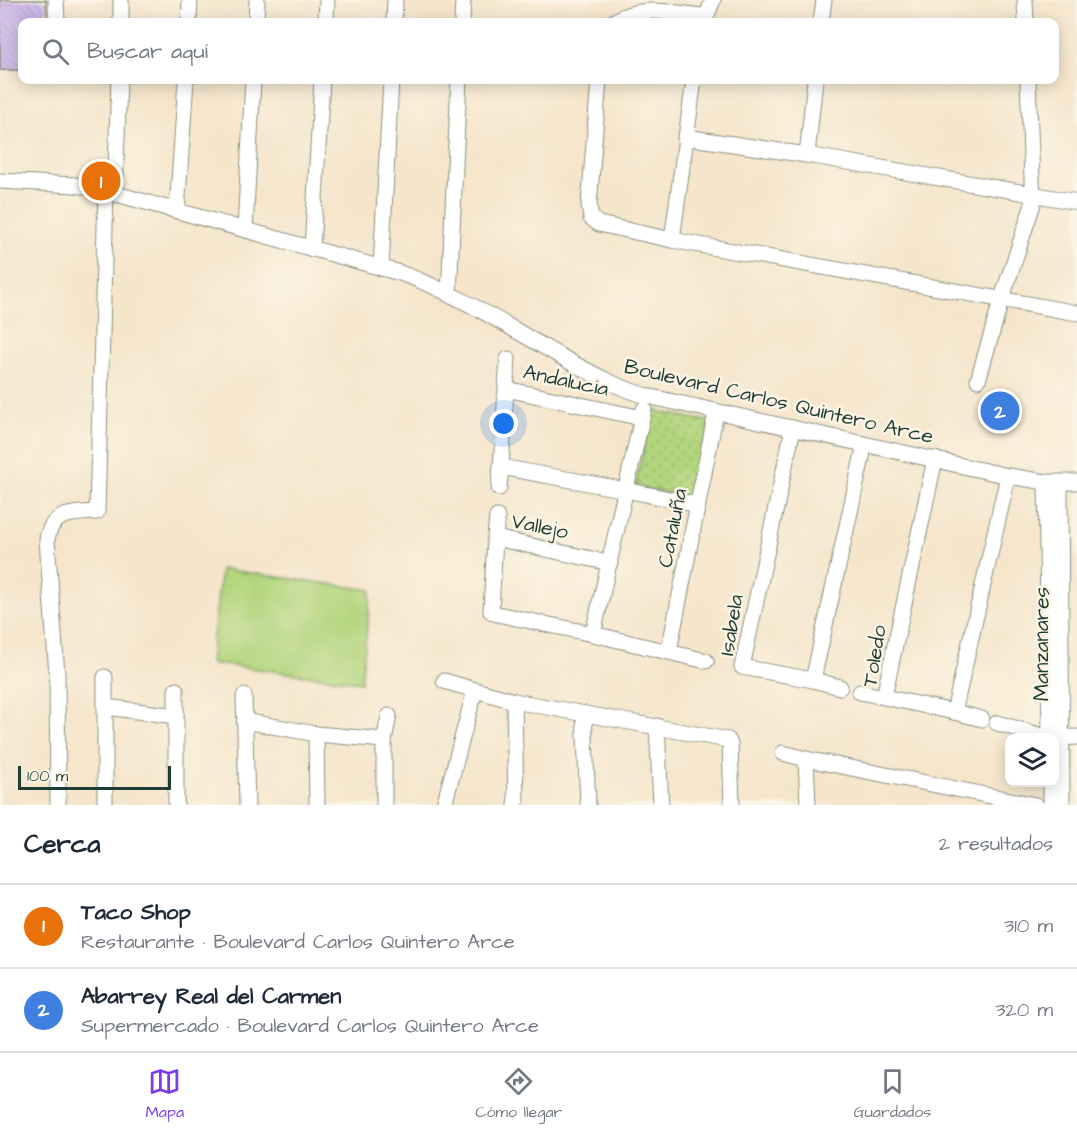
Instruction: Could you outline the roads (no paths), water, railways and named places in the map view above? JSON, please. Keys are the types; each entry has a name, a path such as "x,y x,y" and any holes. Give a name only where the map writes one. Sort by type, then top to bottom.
{"street":[{"path":"56,0 57,18"},
{"path":"121,0 121,18"},
{"path":"189,18 190,0"},
{"path":"256,18 257,0"},
{"path":"326,18 327,0"},
{"path":"394,18 395,0"},
{"path":"462,18 463,0"},
{"path":"704,18 713,0"},
{"path":"822,18 824,0"},
{"path":"1024,0 1026,18"},
{"path":"620,18 645,11 697,18"},
{"path":"58,805 57,674 47,540 48,532 57,519 64,515 97,512 110,193 119,84"},
{"path":"177,211 186,84"},
{"path":"245,229 253,84"},
{"path":"312,249 322,84"},
{"path":"381,268 391,84"},
{"path":"449,295 459,84"},
{"path":"599,84 589,205 591,218 599,224 672,240 1077,313"},
{"path":"672,240 693,84"},
{"path":"807,155 815,84"},
{"path":"978,380 1034,196 1028,84"},
{"path":"685,137 807,155 1077,202"},
{"name":"Boulevard Carlos Quintero Arce","path":"0,182 75,185 110,193 422,280 608,382 647,396 1008,476 1053,482 1077,482"},
{"path":"506,389 508,359"},
{"name":"Andalucia","path":"499,488 506,389 642,418"},
{"path":"647,396 593,634 706,661"},
{"name":"Cataluña","path":"669,651 716,412"},
{"name":"Isabela","path":"793,428 735,665 840,687"},
{"path":"813,680 866,444"},
{"name":"Toledo","path":"935,459 884,697 1039,733"},
{"path":"501,467 698,506"},
{"path":"954,712 1008,476"},
{"name":"Manzanares","path":"1053,482 1070,666 1059,738"},
{"path":"495,538 497,517"},
{"name":"Vallejo","path":"593,634 491,611 495,538 610,563"},
{"name":"Manzanares","path":"1062,595 1059,738 1062,805"},
{"path":"105,677 105,805"},
{"path":"444,681 514,701 729,741 732,805"},
{"path":"176,690 176,805"},
{"path":"444,805 475,690"},
{"path":"860,692 884,697"},
{"path":"244,696 247,805"},
{"path":"514,701 516,805"},
{"path":"105,706 176,716"},
{"path":"584,714 588,805"},
{"path":"384,805 384,740 389,716"},
{"path":"245,721 316,734 384,740"},
{"path":"657,726 661,805"},
{"path":"316,734 317,805"},
{"path":"783,753 1036,805"},
{"path":"806,759 808,805"},
{"path":"1051,787 1051,805"}],"place":[{"name":"Taco Shop","path":"101,181"},
{"name":"Abarrey Real del Carmen","path":"1000,411"}]}
